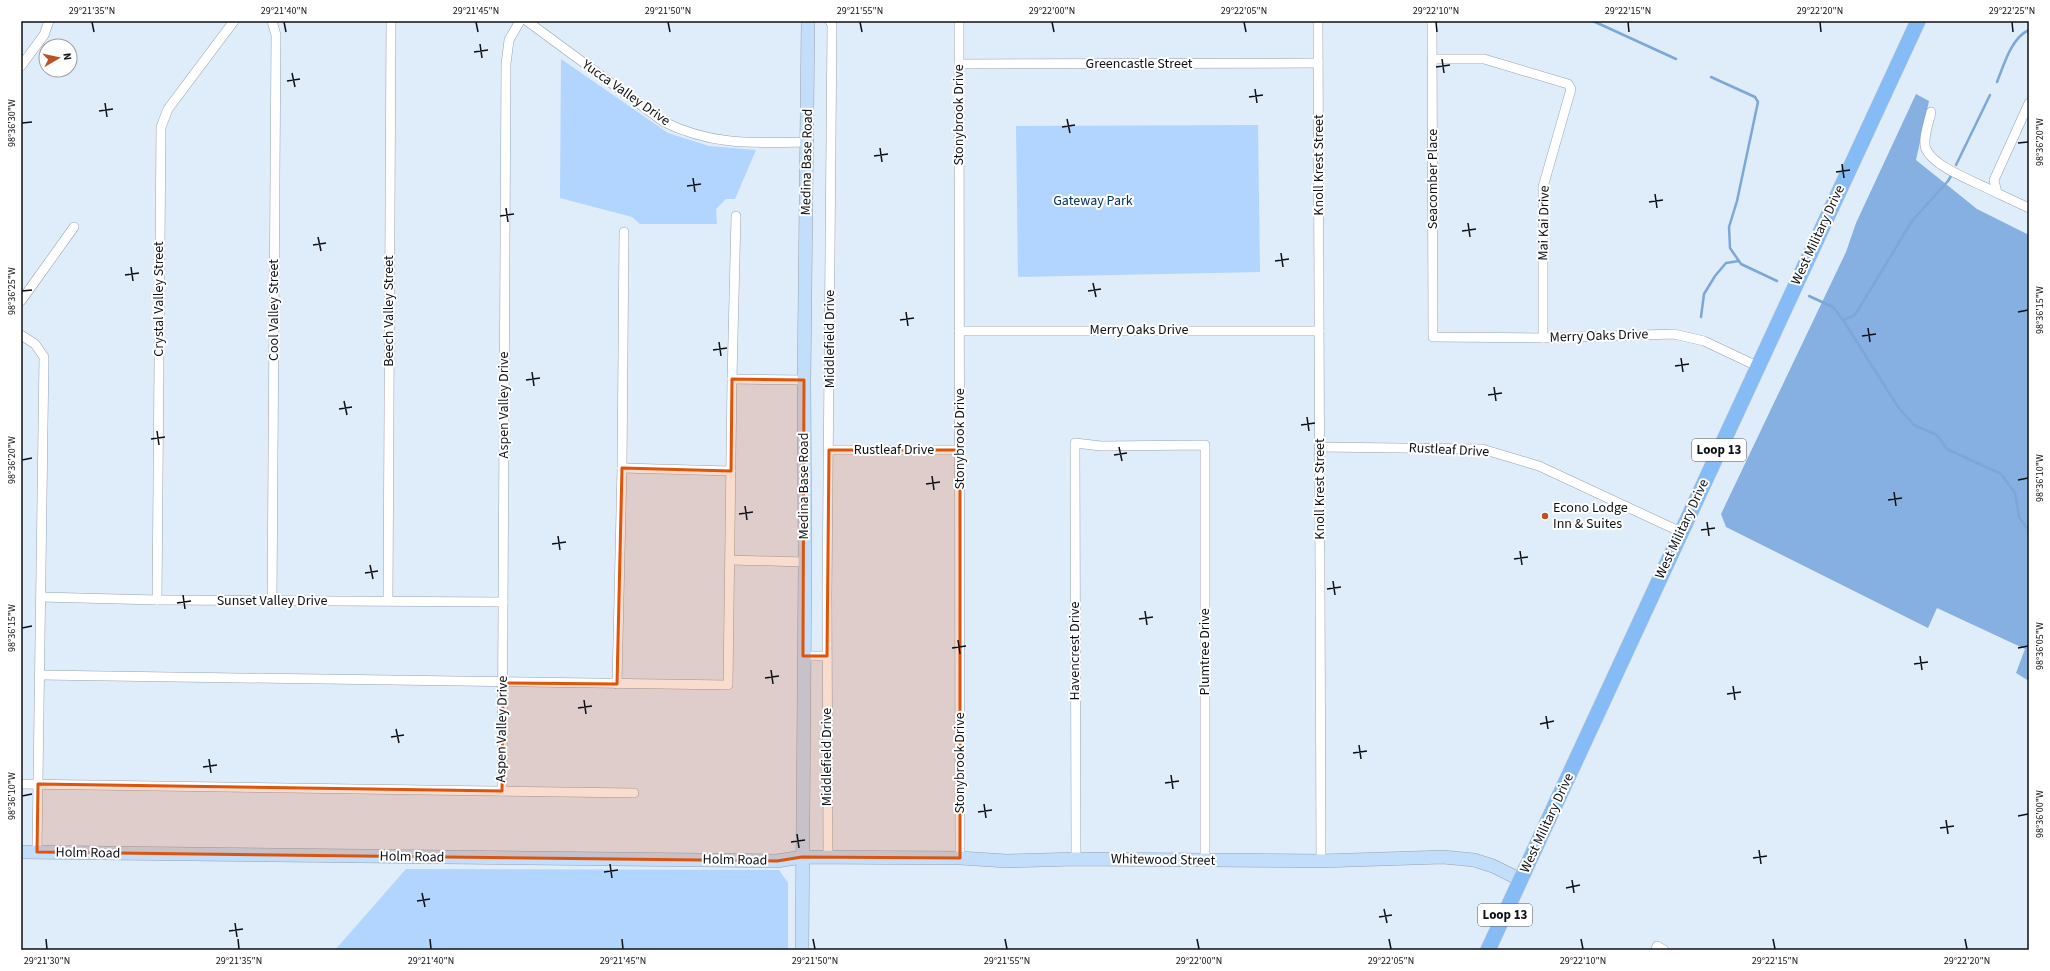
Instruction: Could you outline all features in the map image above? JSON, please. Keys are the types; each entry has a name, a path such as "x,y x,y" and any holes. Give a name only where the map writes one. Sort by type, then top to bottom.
{"main road":[{"name":"West Military Drive","path":"1488,950 1918,21"}],"street":[{"path":"21,66 44,34 49,21"},
{"name":"Crystal Valley Street","path":"157,600 161,127 168,109 234,21"},
{"name":"Cool Valley Street","path":"272,21 276,35 272,601"},
{"name":"Beech Valley Street","path":"388,601 391,21"},
{"name":"Aspen Valley Drive","path":"502,791 506,64 509,40 520,21"},
{"name":"Yucca Valley Drive","path":"527,21 646,110 664,122 680,130 701,137 723,141 807,142"},
{"name":"Medina Base Road","path":"802,950 803,656 805,562 804,380 808,21"},
{"name":"Middlefield Drive","path":"828,857 827,656 832,25 830,21"},
{"name":"Stonybrook Drive","path":"959,21 960,858"},
{"name":"Knoll Krest Street","path":"1318,21 1321,861"},
{"name":"Seacomber Place","path":"1432,21 1433,337"},
{"name":"Mai Kai Drive","path":"1433,59 1475,58 1495,61 1568,84 1571,89 1543,188 1543,338"},
{"name":"Greencastle Street","path":"959,64 1318,63"},
{"path":"1997,193 1994,180 2029,104"},
{"path":"1931,112 1925,142 1926,149 1941,166 2029,208"},
{"path":"40,675 503,683 728,685 732,379 736,216"},
{"path":"21,301 74,226"},
{"path":"617,684 622,468 624,232"},
{"name":"Merry Oaks Drive","path":"959,331 1319,331"},
{"name":"Merry Oaks Drive","path":"1433,337 1543,338 1674,334 1704,341 1757,366"},
{"path":"21,335 35,344 44,357 37,852"},
{"path":"732,379 804,380"},
{"name":"Plumtree Drive","path":"1075,443 1101,446 1205,445 1205,860"},
{"name":"Havencrest Drive","path":"1075,443 1076,859"},
{"name":"Rustleaf Drive","path":"1319,447 1482,449 1500,453 1539,466 1681,532"},
{"name":"Rustleaf Drive","path":"829,450 960,450"},
{"path":"622,468 731,471"},
{"path":"730,560 805,562"},
{"name":"Sunset Valley Drive","path":"40,597 157,600 503,602"},
{"path":"803,656 827,656"},
{"path":"21,784 634,794"},
{"name":"Holm Road","path":"21,852 777,861 802,857"},
{"name":"Whitewood Street","path":"802,857 960,858 1007,861 1076,859 1321,861 1455,857 1474,860 1493,866 1521,880"}],"highlighted area":[{"path":"732,379 804,380 803,656 827,656 829,450 960,450 960,858 802,857 777,861 37,852 38,784 502,791 503,683 617,684 622,468 731,471"}],"green space":[{"path":"561,59 668,133 709,146 756,150 735,199 726,199 716,209 717,224 640,224 632,217 560,198"},
{"name":"Gateway Park","path":"1258,125 1260,272 1018,277 1016,126"},
{"path":"406,869 779,870 788,883 788,950 335,950"}],"shaded area":[{"path":"1916,94 1929,101 1916,160 1977,209 2029,235 2029,681 2016,673 2025,649 1937,608 1928,628 1726,527 1721,514 1846,252 1856,223"}],"waterway":[{"path":"1593,21 1676,59"},
{"path":"1997,82 2005,60 2013,45 2017,39 2029,30"},
{"path":"1711,77 1755,97 1758,102 1737,201 1729,227 1730,248 1741,264 1777,281"},
{"path":"1956,165 1990,95"},
{"path":"1951,176 1912,221 1855,315 1843,320 1898,407 1914,425 1937,435 1947,449 2001,474 2015,493 2019,517 2029,531"},
{"path":"1701,317 1704,294 1715,276 1726,263 1739,261"},
{"path":"1809,296 1833,307 1843,320"}],"place":[{"name":"Econo Lodge Inn & Suites","path":"1545,516"}]}
